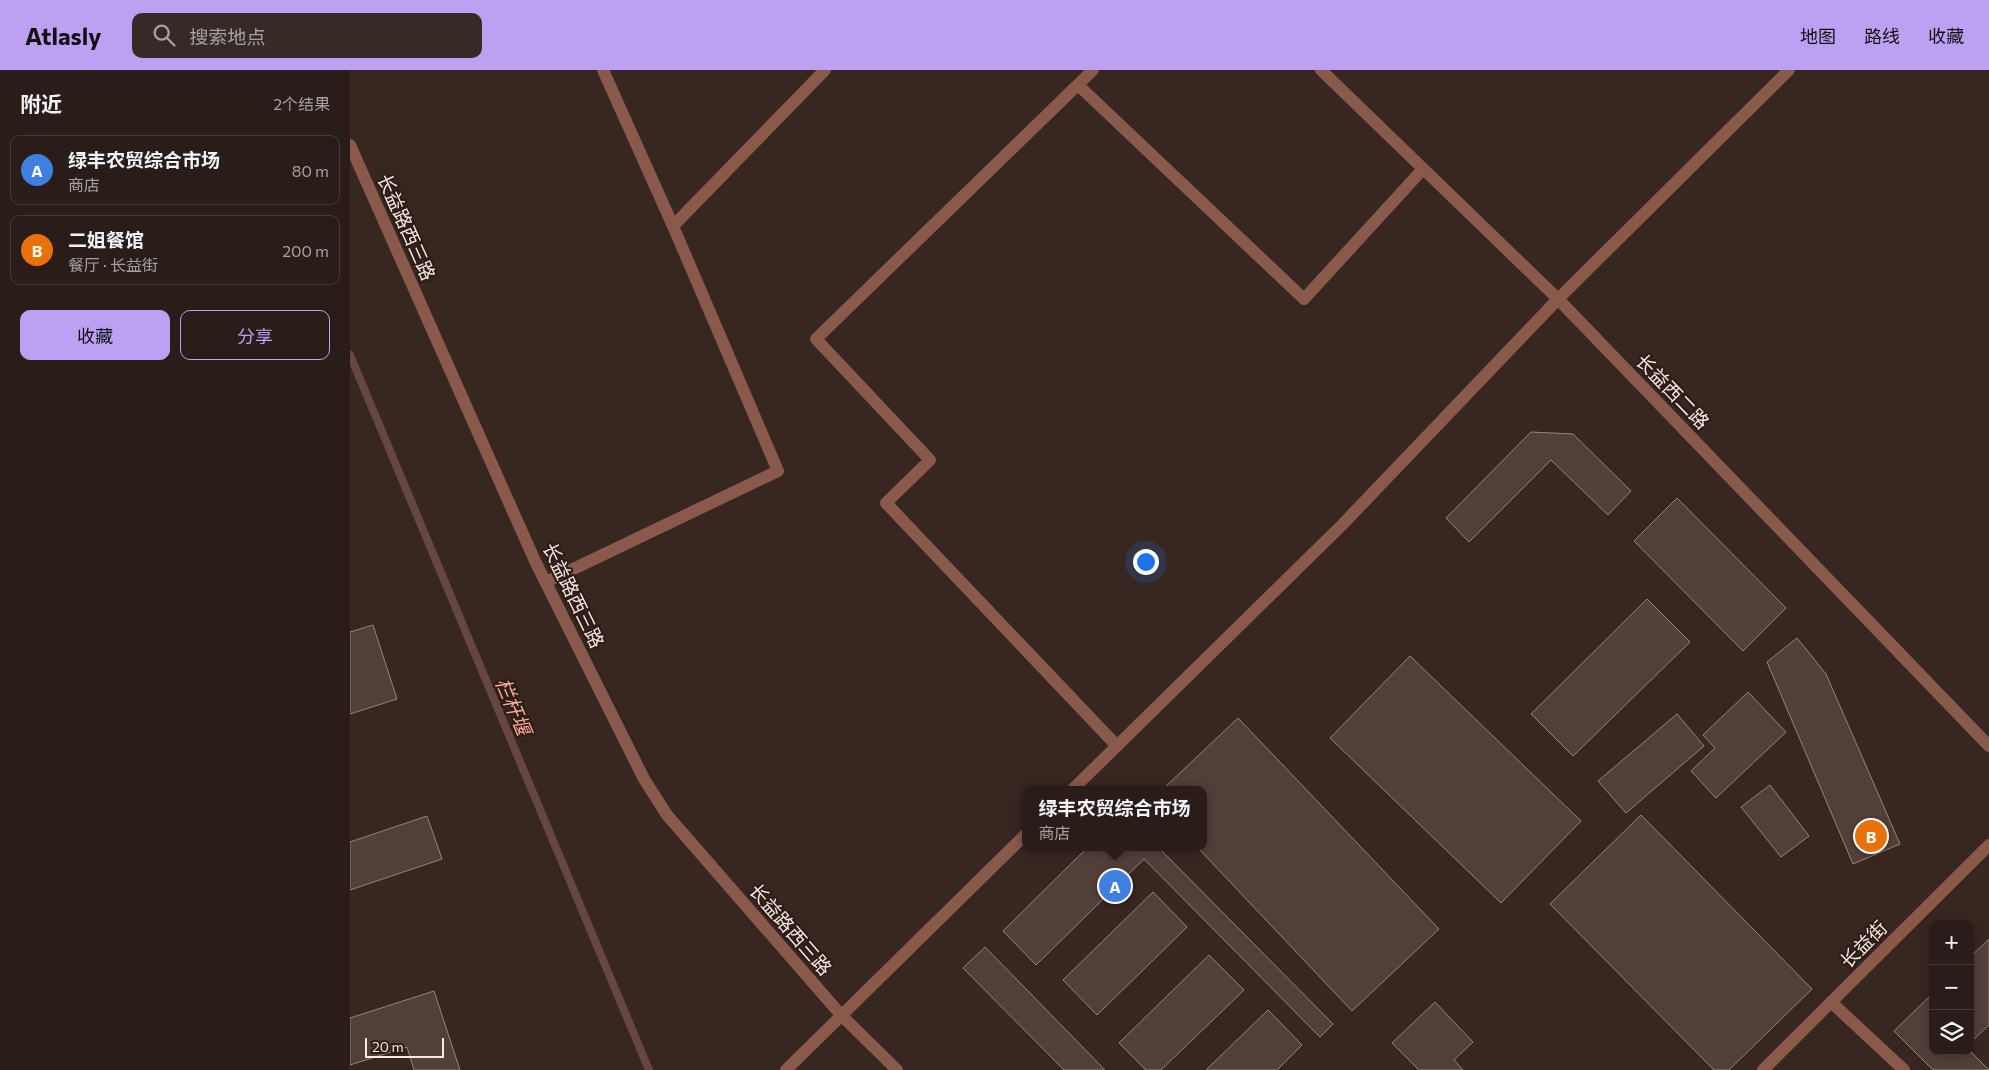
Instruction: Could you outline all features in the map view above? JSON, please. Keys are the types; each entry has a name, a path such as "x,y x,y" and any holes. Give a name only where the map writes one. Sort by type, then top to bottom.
{"street":[{"path":"546,582 778,471 673,226 603,70"},
{"path":"673,226 825,70"},
{"path":"1093,70 816,339 930,460 886,503 1116,746"},
{"name":"长益西二路","path":"1321,70 1558,299 1989,746"},
{"path":"1076,786 1342,525 1558,299 1789,70"},
{"path":"1078,85 1304,299 1423,169"},
{"name":"长益路西三路","path":"350,145 546,582 644,779 668,816 841,1015 897,1070"},
{"path":"786,1070 1022,838"},
{"name":"长益街","path":"1763,1070 1989,845"},
{"path":"1831,1002 1904,1070"}],"building":[{"path":"1531,432 1573,434 1631,491 1608,515 1551,460 1469,542 1446,518"},
{"path":"1677,498 1786,608 1743,651 1634,541"},
{"path":"1647,599 1690,642 1573,756 1531,714"},
{"path":"373,625 397,699 350,714 350,632"},
{"path":"1797,638 1826,674 1900,844 1853,864 1767,662"},
{"path":"1410,656 1581,821 1501,903 1330,738"},
{"path":"1748,692 1786,732 1716,798 1691,771 1715,748 1703,735"},
{"path":"1677,714 1704,746 1626,813 1598,781"},
{"path":"1238,718 1439,929 1352,1011 1201,851 1207,851 1207,786 1166,786"},
{"path":"1770,785 1809,836 1781,857 1741,807"},
{"path":"1641,815 1812,989 1729,1070 1714,1070 1550,904"},
{"path":"427,816 442,859 350,890 350,842"},
{"path":"1084,851 1162,851 1333,1024 1320,1037 1144,859 1036,965 1003,931"},
{"path":"1153,892 1187,927 1097,1015 1063,980"},
{"path":"1989,939 1989,1025 1974,1039 1974,965 1974,953"},
{"path":"985,947 1105,1070 1064,1070 963,968"},
{"path":"1209,955 1244,990 1161,1070 1146,1070 1119,1043"},
{"path":"434,991 460,1070 414,1070 407,1047 350,1065 350,1018"},
{"path":"1929,997 1929,1055 1974,1055 1989,1070 1933,1070 1894,1031"},
{"path":"1435,1002 1473,1042 1454,1060 1463,1070 1419,1070 1392,1043"},
{"path":"1268,1010 1302,1045 1277,1070 1206,1070"}],"waterway":[{"name":"栏杆堰","path":"350,355 649,1070"}],"place":[{"name":"二姐餐馆","path":"1871,836"},
{"name":"绿丰农贸综合市场","path":"1115,886"}]}
